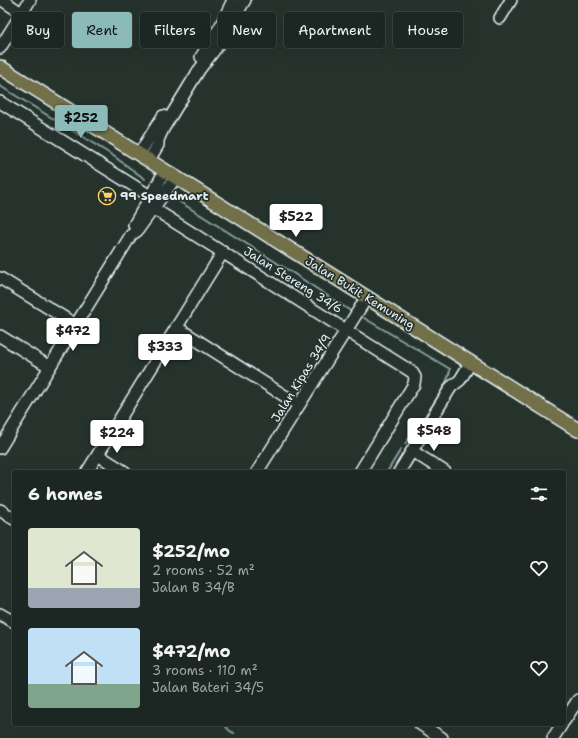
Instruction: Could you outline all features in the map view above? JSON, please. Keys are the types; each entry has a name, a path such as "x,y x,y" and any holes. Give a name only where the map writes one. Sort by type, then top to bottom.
{"main road":[{"name":"Jalan Bukit Kemuning","path":"0,67 578,430"}],"street":[{"path":"2,0 20,12"},
{"path":"23,12 30,0"},
{"path":"144,157 220,27 233,0"},
{"path":"144,157 158,145 158,140 163,129 199,70 216,48 245,0"},
{"path":"500,18 511,0"},
{"path":"0,48 12,29"},
{"path":"0,102 150,196"},
{"path":"0,448 46,364 76,324 131,235 132,229 150,196 171,174"},
{"path":"131,235 137,231 154,209 171,174"},
{"name":"Jalan Stereng 34/6","path":"154,209 412,372 415,377 414,384 361,470"},
{"path":"88,470 223,252"},
{"path":"0,278 76,324"},
{"name":"Jalan Kipas 34/9","path":"258,470 367,297"},
{"path":"176,327 299,405"},
{"path":"0,336 46,364"},
{"path":"400,470 451,387 460,380 471,362"},
{"path":"412,451 442,470"},
{"path":"98,455 122,470"},
{"path":"0,510 12,518"},
{"path":"0,614 12,621"},
{"path":"566,718 578,700"},
{"path":"423,726 442,738"},
{"path":"553,738 561,726"}],"waterway":[{"path":"0,86 112,155 145,179"},
{"path":"172,197 352,312"},
{"path":"364,318 450,369 444,386 424,418 405,444"},
{"path":"388,470 401,449"},
{"path":"227,726 230,731 234,733"}],"place":[{"name":"99 Speedmart","path":"107,196"}]}
